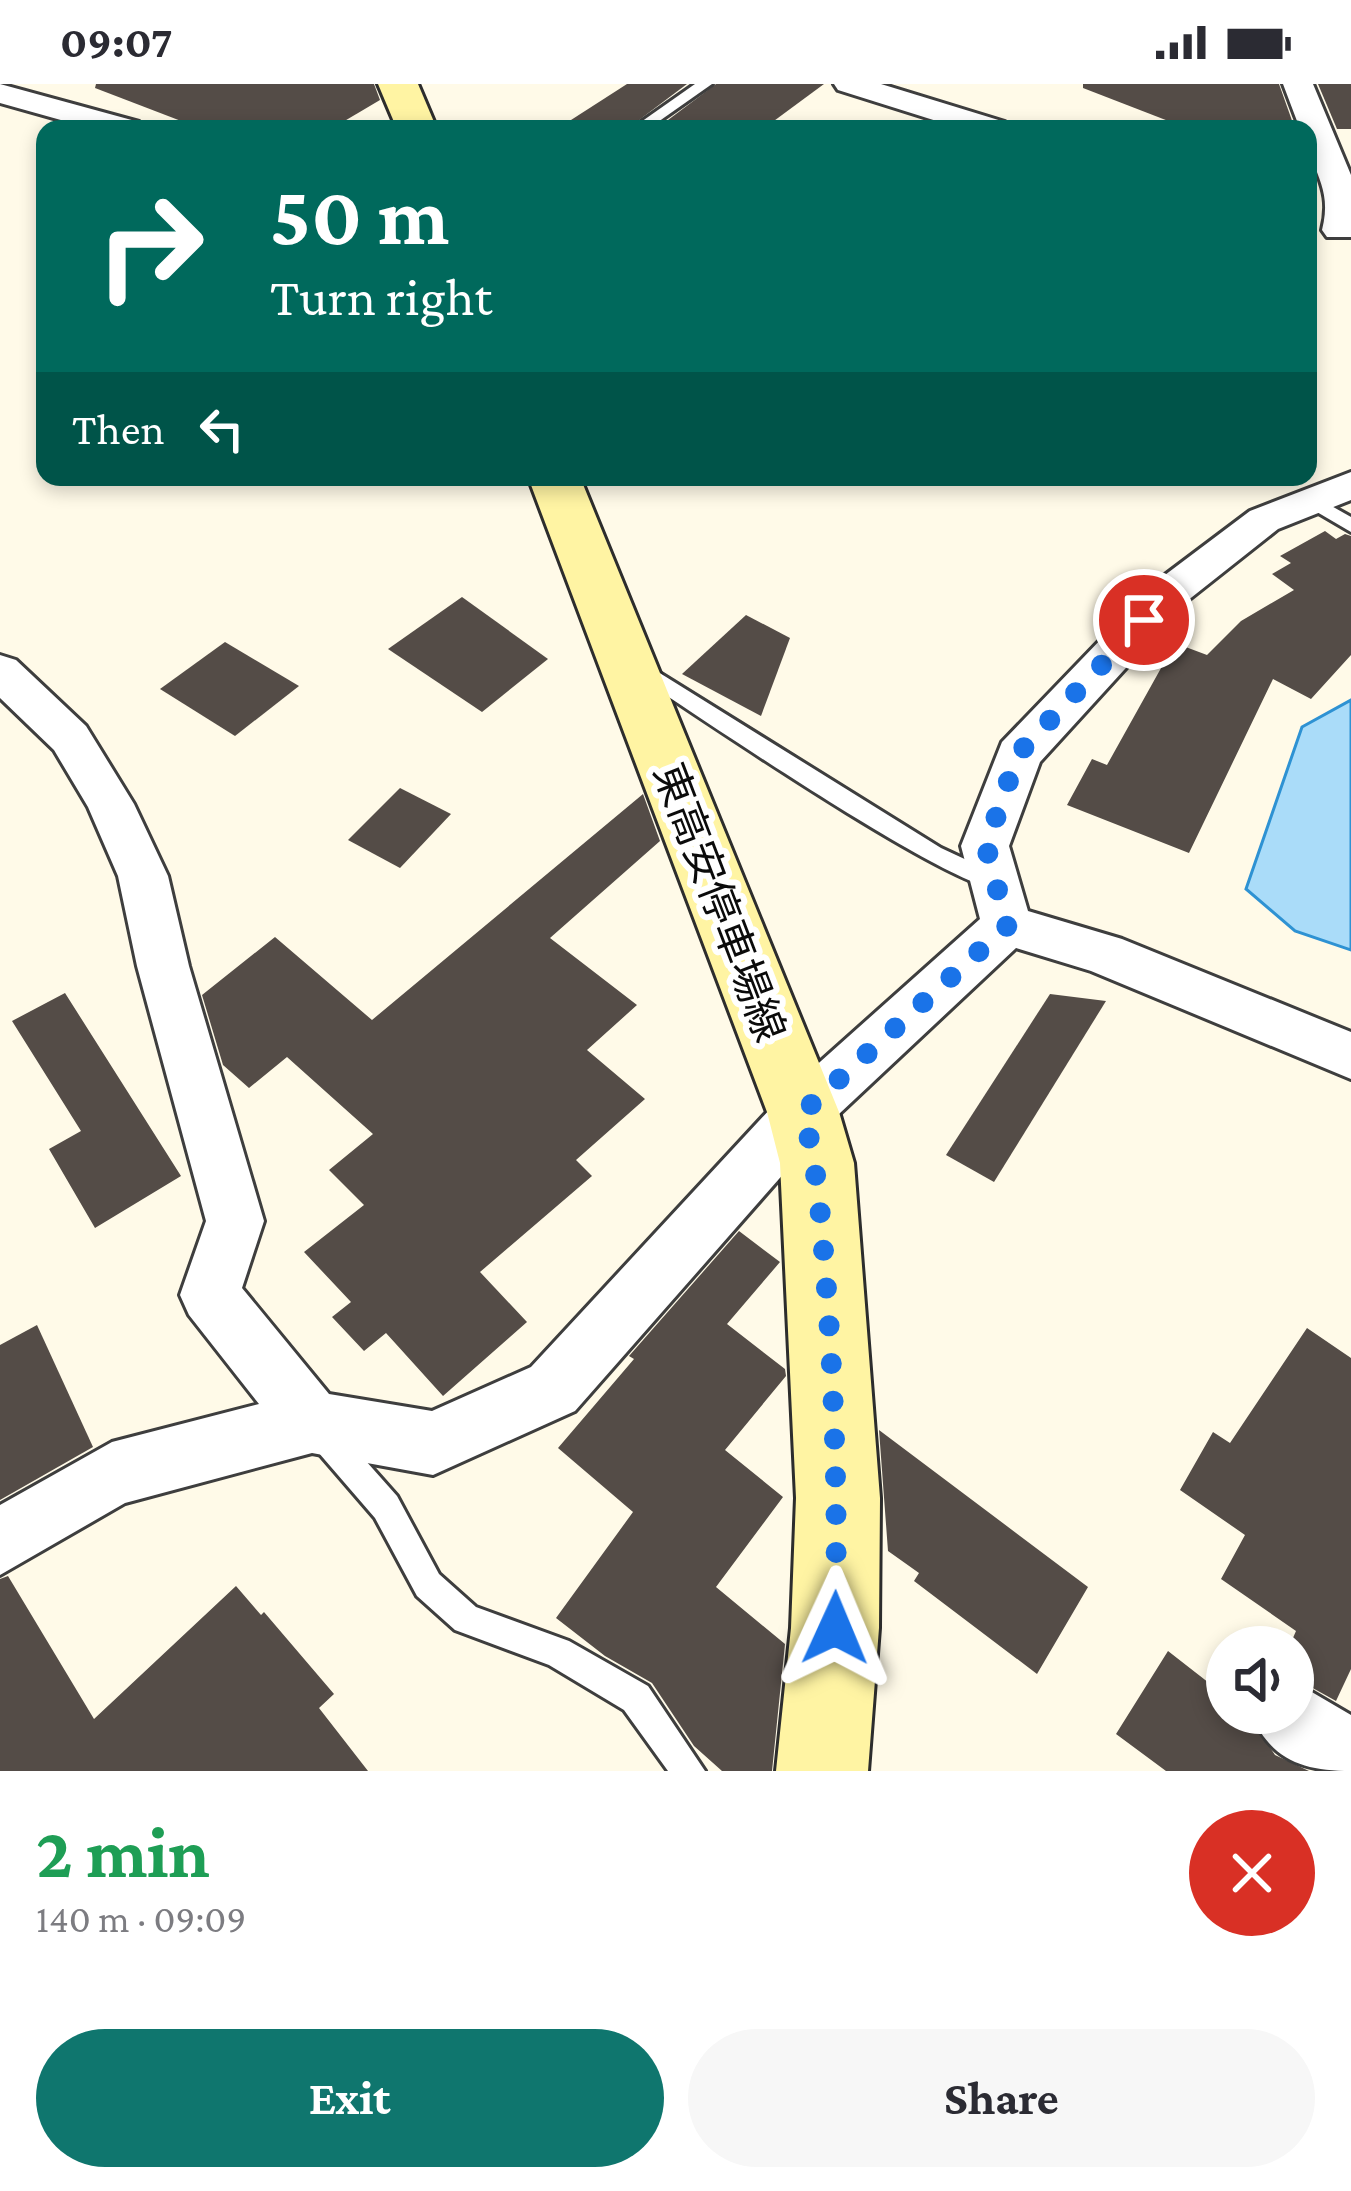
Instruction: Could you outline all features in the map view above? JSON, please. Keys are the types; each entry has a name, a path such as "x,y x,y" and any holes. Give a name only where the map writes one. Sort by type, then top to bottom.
{"main road":[{"path":"398,84 413,120"},
{"name":"東高安停車場線","path":"558,486 803,1112 817,1163 838,1498 835,1628 822,1771"}],"street":[{"path":"849,84 965,120"},
{"path":"1298,84 1313,120"},
{"path":"0,93 96,120"},
{"path":"1317,131 1346,203 1332,230"},
{"path":"1331,493 1264,520 1172,591 1018,754 986,846 1001,904 1104,954 1351,1056"},
{"path":"0,671 70,738 110,804 143,876 163,966 235,1221 210,1295 312,1422"},
{"path":"0,1542 112,1474 312,1422 433,1443 554,1389 803,1112 1001,904"},
{"path":"1314,1732 1351,1757"}],"lane":[{"path":"651,120 705,84"},
{"path":"1331,493 1351,526"},
{"path":"625,659 933,854 1001,904"},
{"path":"312,1422 386,1507 428,1585 466,1619 558,1652 636,1698 688,1771"}],"water":[{"path":"1351,700 1351,950 1295,931 1246,889 1302,727"}],"building":[{"path":"96,84 374,84 380,100 346,120 179,120 95,88"},
{"path":"627,84 687,84 639,120 571,120"},
{"path":"716,84 824,84 775,120 668,120"},
{"path":"1083,84 1279,84 1292,120 1166,120 1083,88"},
{"path":"1318,84 1351,84 1351,129 1337,129"},
{"path":"1325,531 1336,539 1351,536 1351,655 1311,699 1273,679 1189,853 1067,805 1092,759 1107,765 1175,643 1207,655 1241,621 1294,590 1272,574 1291,563 1280,556"},
{"path":"462,597 548,659 482,712 388,649"},
{"path":"746,615 790,638 761,716 682,674"},
{"path":"225,642 299,686 235,736 160,689"},
{"path":"400,788 451,814 400,868 348,840"},
{"path":"643,794 660,841 550,938 637,1005 587,1050 645,1099 576,1160 592,1176 480,1272 527,1322 443,1396 386,1333 364,1351 332,1317 351,1302 304,1252 364,1205 329,1170 373,1134 287,1057 249,1088 223,1065 202,995 275,937 372,1020"},
{"path":"65,993 181,1176 95,1228 49,1149 81,1131 12,1021"},
{"path":"1050,994 1106,1001 994,1182 946,1155"},
{"path":"739,1231 780,1262 727,1324 785,1369 786,1376 725,1450 783,1497 716,1587 785,1644 772,1771 722,1771 694,1746 652,1683 605,1656 556,1618 633,1512 558,1448 634,1359 629,1356"},
{"path":"37,1325 93,1447 0,1500 0,1345"},
{"path":"1307,1328 1351,1358 1351,1669 1336,1701 1314,1689 1314,1626 1289,1626 1221,1579 1245,1535 1180,1490 1213,1432 1230,1443"},
{"path":"879,1430 1088,1587 1037,1674 914,1581 919,1573 888,1551"},
{"path":"8,1576 94,1719 236,1586 334,1694 319,1708 368,1771 0,1771 0,1579"},
{"path":"1168,1651 1206,1681 1206,1734 1261,1734 1275,1755 1309,1771 1166,1771 1116,1734"}],"route":[{"path":"835,1628 838,1498 832,1366 817,1163 803,1112 1007,926 986,846 1018,754 1144,620"}]}
